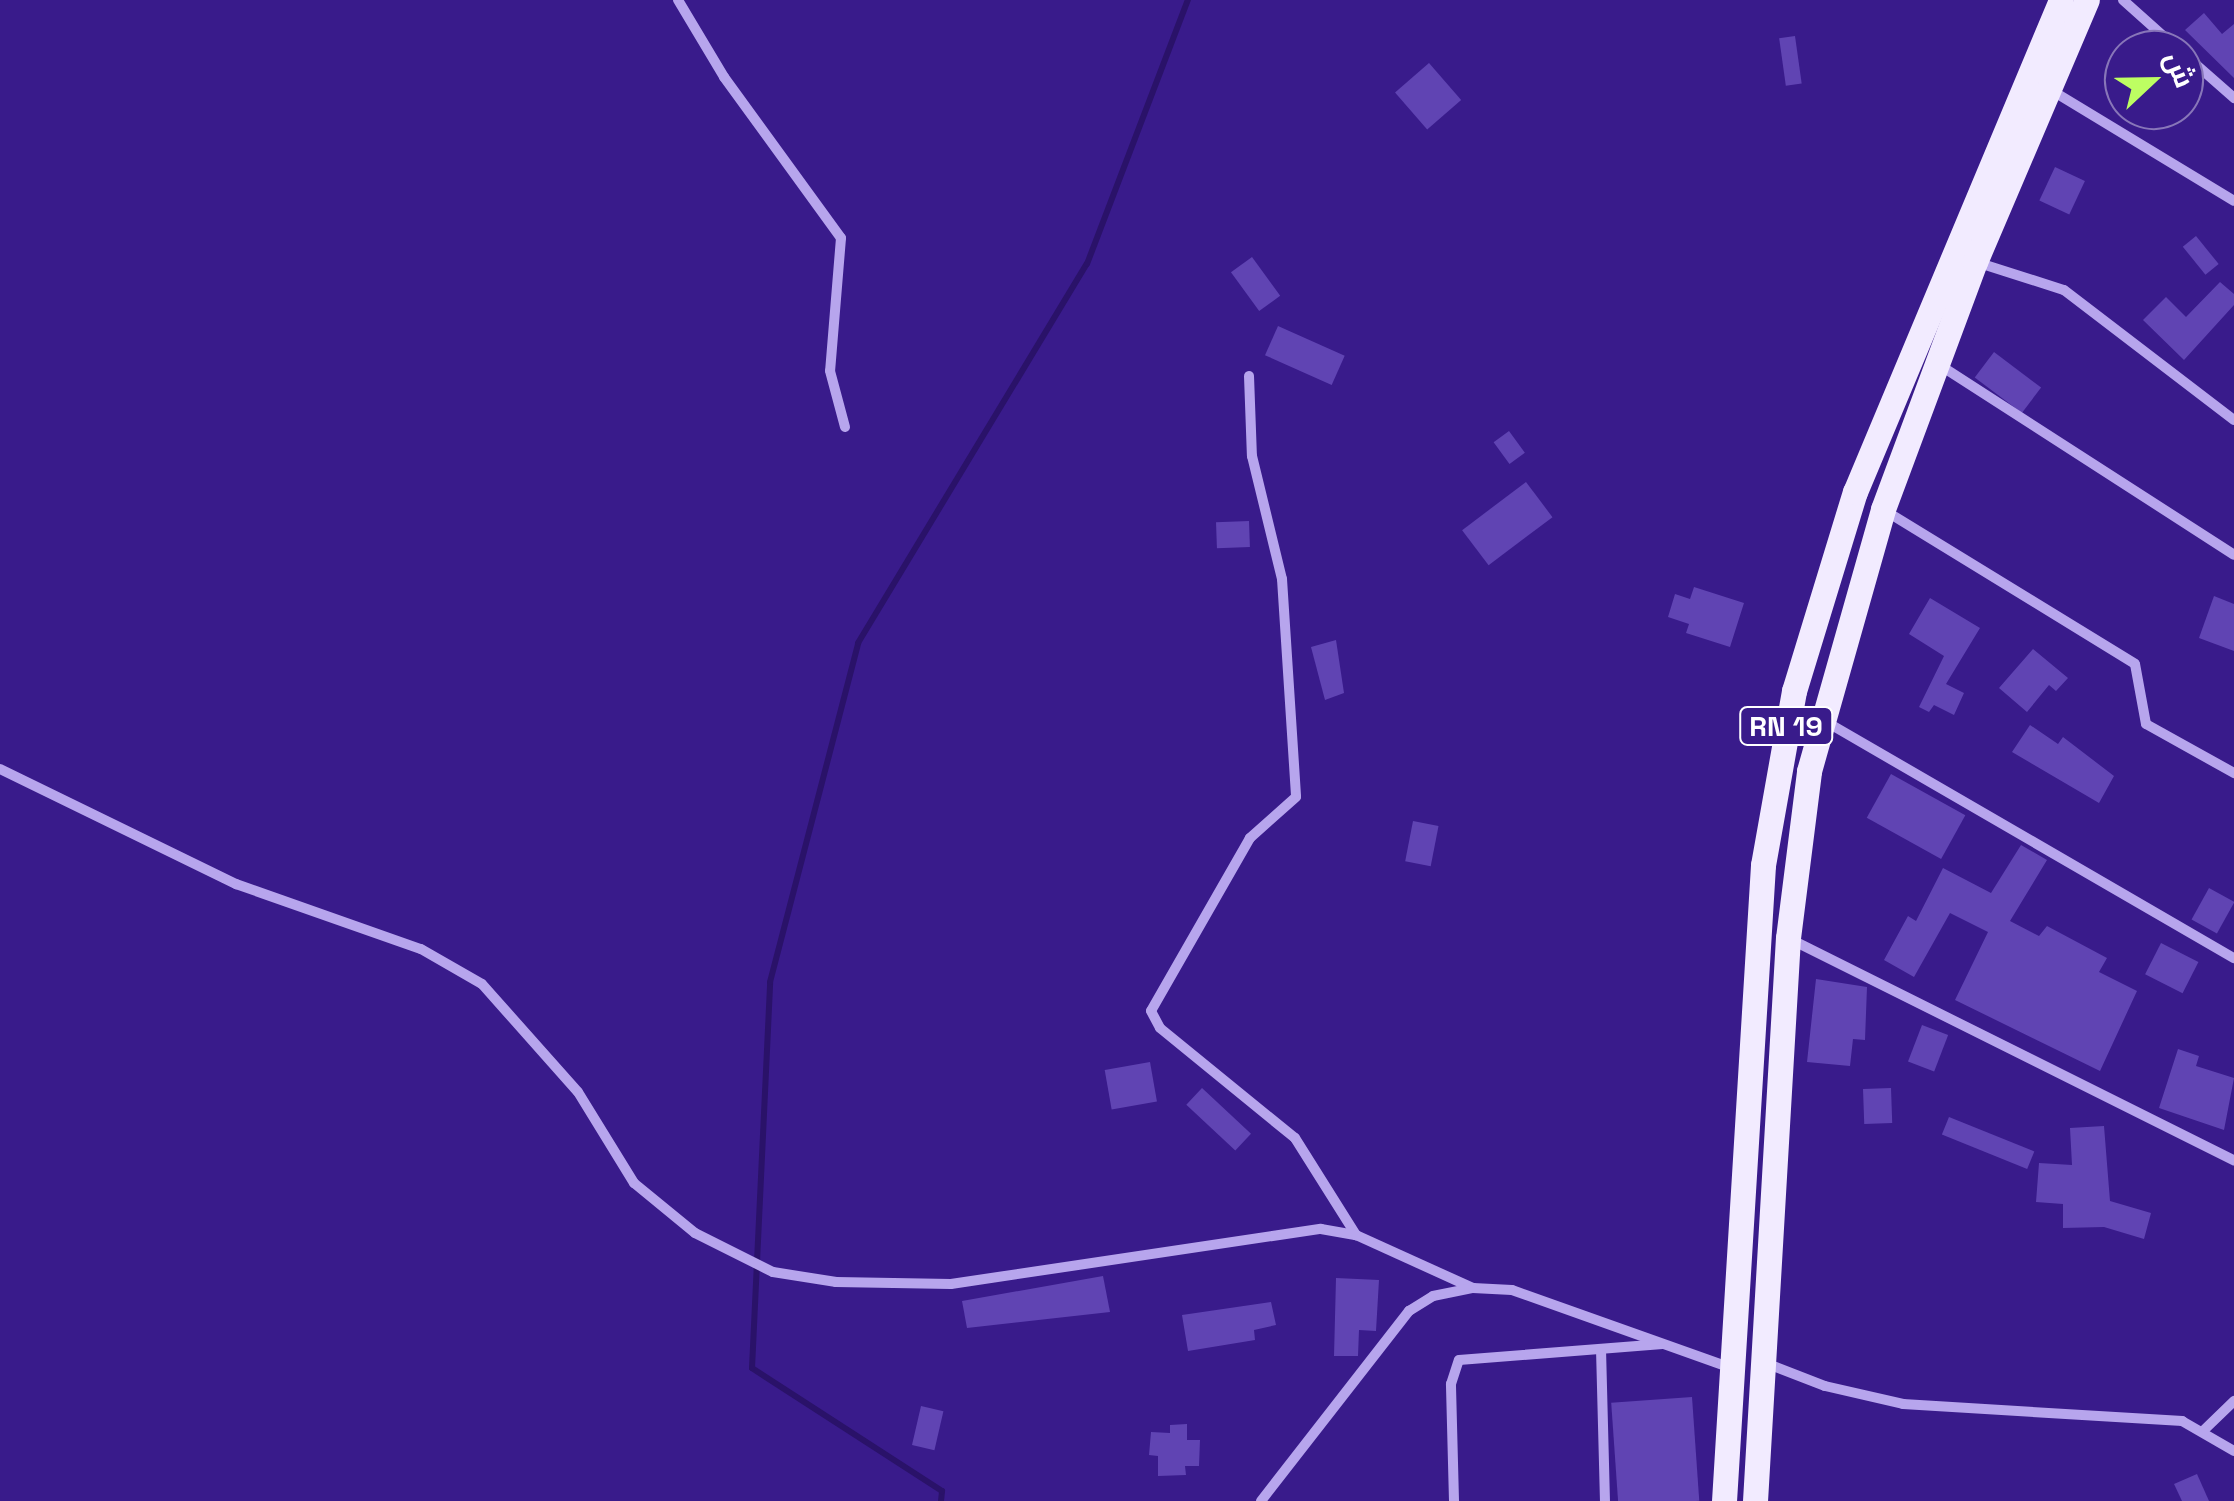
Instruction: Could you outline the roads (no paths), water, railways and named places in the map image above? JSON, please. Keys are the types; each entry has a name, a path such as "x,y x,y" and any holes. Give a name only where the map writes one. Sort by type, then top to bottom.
{"main road":[{"name":"RN 19","path":"1755,1501 1797,833 1822,719 1884,505 2039,92 2030,62 2060,0"},
{"name":"RN 19","path":"1724,1501 1728,1368 1770,805 1794,691 1855,492 2039,92 2087,0"},
{"path":"2030,62 2039,92"},
{"path":"1855,492 1884,505"},
{"path":"1843,532 1874,538"},
{"path":"1761,1394 1743,1396 1728,1368 1750,1344 1763,1355"}],"street":[{"path":"678,0 732,89 841,238 830,371 845,427"},
{"path":"2123,0 2157,30"},
{"path":"2204,71 2234,98"},
{"path":"2039,92 2159,150 2234,202"},
{"path":"1975,262 2064,290 2234,420"},
{"path":"1938,363 2234,556"},
{"path":"1250,376 1252,456 1282,580 1296,797 1250,838 1151,1011 1160,1028 1295,1138 1356,1235"},
{"path":"1884,505 2135,664 2146,724 2234,773"},
{"path":"1822,719 2234,958"},
{"path":"0,769 236,884 422,949 482,984 578,1092 634,1183 695,1233 772,1272 836,1282 951,1284 1298,1231 1356,1235 1474,1288"},
{"path":"1788,938 2234,1160"},
{"path":"1261,1501 1409,1311 1433,1296 1474,1288 1512,1290 1728,1368"},
{"path":"1454,1501 1451,1384 1459,1360 1668,1344"},
{"path":"1601,1349 1605,1501"},
{"path":"1763,1355 1825,1386 1903,1404 2164,1419 2204,1430 2234,1451"},
{"path":"2204,1430 2234,1401"}],"waterway":[{"path":"941,1501 942,1491 752,1368 770,982 858,643 1087,264 1188,0"}]}
